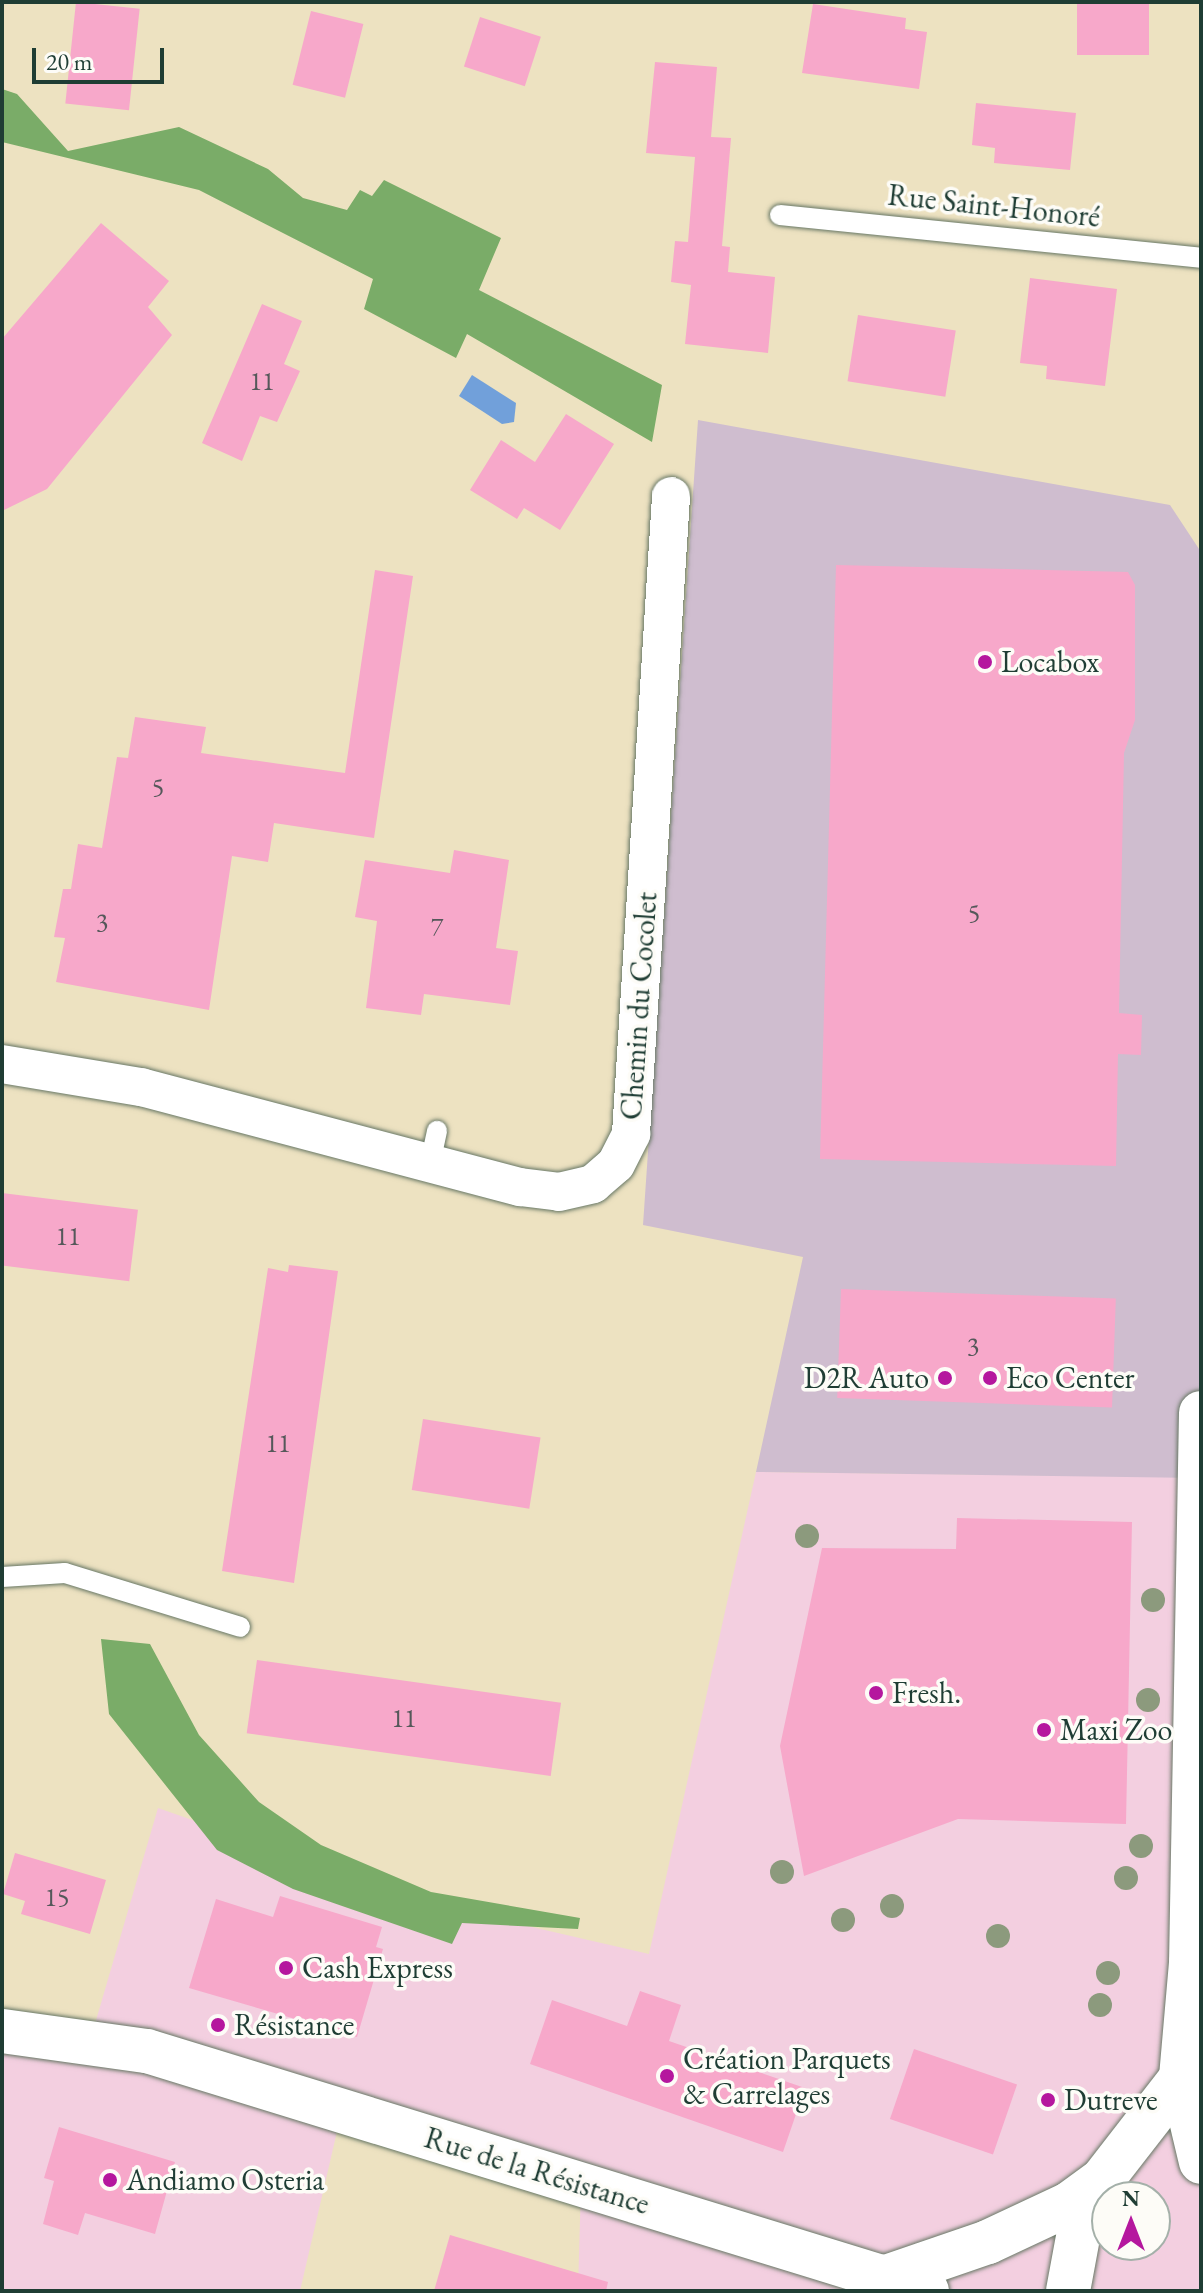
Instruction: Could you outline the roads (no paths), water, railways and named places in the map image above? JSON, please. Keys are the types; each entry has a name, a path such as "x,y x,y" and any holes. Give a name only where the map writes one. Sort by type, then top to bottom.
{"street":[{"name":"Chemin du Cocolet","path":"2,1064 141,1087 434,1147 559,1192 593,1184 616,1164 631,1134 671,496"},
{"path":"1201,1413 1191,1963 1181,2078 1201,2162"},
{"name":"Rue de la Résistance","path":"2,2003 86,2022 147,2051 855,2279 927,2291"},
{"name":"Rue de la Résistance","path":"2,2031 147,2051"},
{"path":"1068,2291 1081,2221 1102,2180 1181,2078"},
{"path":"855,2279 1012,2232 1069,2204 1102,2180"}],"lane":[{"name":"Rue Saint-Honoré","path":"780,215 1201,258"},
{"path":"2,1577 65,1573 240,1627"}],"water":[{"path":"472,375 516,403 514,422 502,424 459,396"}],"place":[{"name":"Locabox","path":"985,662"},
{"name":"D2R Auto","path":"945,1378"},
{"name":"Eco Center","path":"990,1378"},
{"name":"Fresh.","path":"876,1693"},
{"name":"Maxi Zoo","path":"1044,1730"},
{"name":"Cash Express","path":"286,1968"},
{"name":"Résistance","path":"218,2025"},
{"name":"Création Parquets & Carrelages","path":"667,2076"},
{"name":"Dutreve","path":"1048,2100"},
{"name":"Andiamo Osteria","path":"110,2180"}]}
